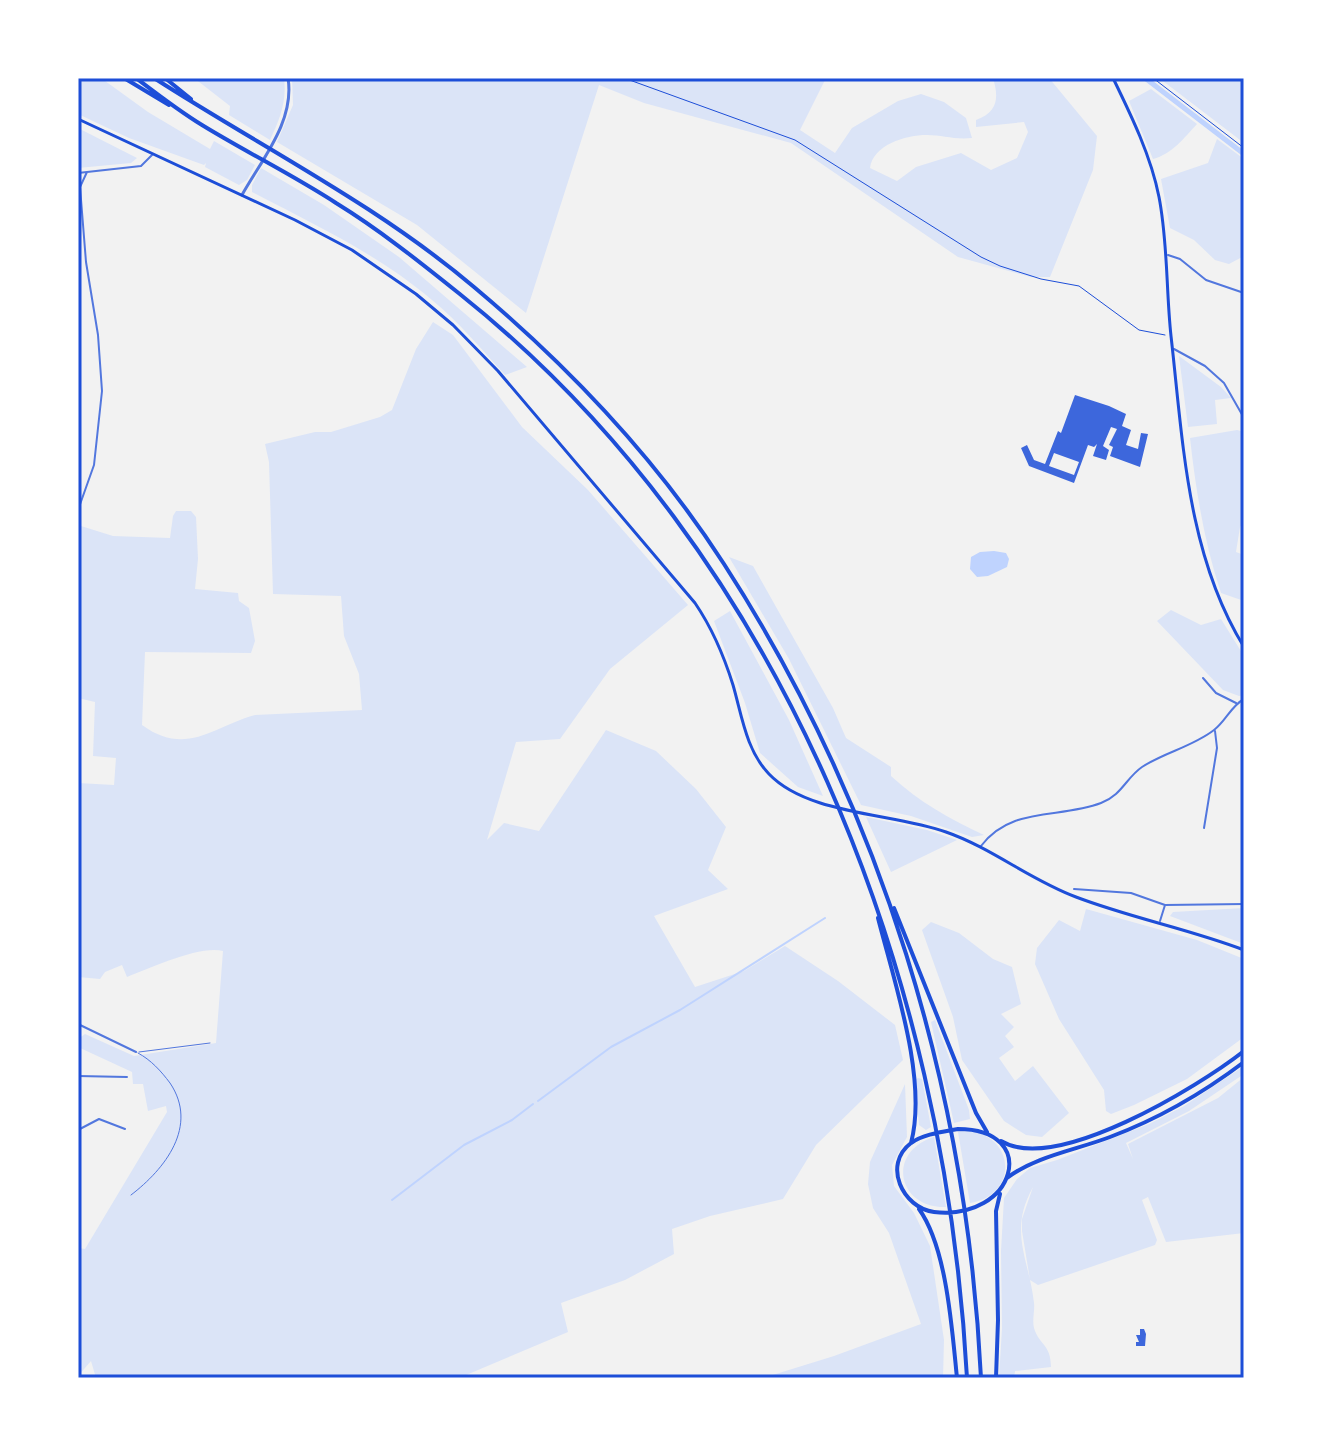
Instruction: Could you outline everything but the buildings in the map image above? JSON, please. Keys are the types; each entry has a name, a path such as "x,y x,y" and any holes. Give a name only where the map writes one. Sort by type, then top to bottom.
{"highway":[{"path":"124,78 336,203 385,236 463,297 582,406 652,487 713,571 770,666 831,791 870,887 916,1036 935,1114 954,1228 967,1378"},
{"path":"136,78 198,123"},
{"path":"154,78 341,191 472,285 592,397 662,479 724,563 781,659 846,792 976,1113 988,1132 1015,1148 1033,1150 1096,1133 1181,1094 1244,1051"},
{"path":"165,78 207,112"},
{"path":"883,884 925,1015 948,1112 976,1298 981,1378"},
{"path":"870,887 902,1012 911,1065 915,1112 911,1143 900,1159 899,1179 908,1201 918,1207 944,1212 985,1204 1000,1191"},
{"path":"1007,1178 1027,1165 1148,1121 1244,1062"},
{"path":"911,1143 930,1134 958,1129 988,1132"},
{"path":"995,1138 1007,1155 1007,1178 1000,1191 996,1211 996,1378"},
{"path":"918,1207 928,1222 940,1265 957,1378"}],"main road":[{"path":"1113,78 1153,172 1162,215 1171,335 1191,500 1202,547 1228,618 1244,647"},
{"path":"78,119 333,240 394,277 453,325 498,371 702,614 727,666 750,746 761,765 795,795 924,825 981,846 1065,893 1244,950"}],"street":[{"path":"242,196 278,132 289,101 288,78"},
{"path":"78,173 141,166 152,155"},
{"path":"78,510 94,465 102,391 98,335 86,262 80,181 87,172"},
{"path":"1166,255 1180,259 1206,280 1244,293"},
{"path":"1173,349 1205,366 1224,383 1244,418"},
{"path":"1203,678 1216,693 1237,703"},
{"path":"981,846 992,833 1010,821 1104,802 1122,791 1139,769 1194,743 1215,729 1244,699"},
{"path":"1204,828 1217,748 1215,729"},
{"path":"1074,889 1131,893 1165,905 1244,904"},
{"path":"1159,923 1165,905"},
{"path":"78,1032 80,1025 136,1052"},
{"path":"78,1076 127,1077"},
{"path":"78,1130 99,1119 125,1129"}],"lane":[{"path":"136,1052 210,1043"},
{"path":"131,1195 160,1170 173,1148 181,1122 181,1105 173,1088 151,1062 136,1052"}],"path":[{"path":"624,78 795,140 981,257 1041,279 1079,286 1139,330 1171,335"},
{"path":"1153,78 1244,148"}],"shaded area":[{"path":"78,78 101,78 148,112 210,149 214,141 255,165 247,180 239,185 205,167 206,163 204,165 129,138 78,114"},
{"path":"194,78 284,78 282,110 270,140 229,115 230,106"},
{"path":"292,78 826,78 800,130 835,153 852,128 898,101 921,94 944,102 966,118 972,138 909,137 891,143 877,153 870,168 897,181 916,167 961,153 991,170 1017,158 1028,132 1024,122 976,127 976,120 989,113 995,104 993,78 1049,78 1097,136 1093,170 1050,277 1031,277 958,257 791,143 644,103 599,85 526,313 417,225 277,142 293,105"},
{"path":"1159,78 1244,78 1244,143"},
{"path":"1151,89 1197,124 1172,149 1153,159 1129,101"},
{"path":"78,128 137,158 131,163 78,168"},
{"path":"1217,139 1244,159 1244,256 1229,264 1215,260 1194,240 1170,228 1161,179 1208,163"},
{"path":"261,168 324,205 399,257 527,367 505,375 452,317 390,268 252,192 252,185"},
{"path":"433,322 453,335 522,427 588,490 688,605 610,669 560,739 516,742 487,840 504,823 539,831 606,730 656,751 696,789 726,827 708,870 728,889 654,916 695,987 744,971 785,946 838,981 895,1025 903,1060 816,1145 783,1199 710,1216 672,1229 674,1254 625,1280 561,1303 568,1332 459,1378 96,1378 91,1361 78,1376 78,1248 85,1249 167,1112 166,1106 148,1111 143,1084 133,1084 132,1072 78,1047 78,1039 85,1034 134,1056 216,1043 223,951 189,954 127,977 122,965 105,972 100,979 78,977 78,783 114,785 116,758 93,756 95,702 78,698 78,533 81,526 113,536 170,538 176,511 191,511 196,517 198,559 195,589 238,593 239,601 249,608 255,641 251,653 145,652 142,725 172,739 186,739 255,715 362,710 359,674 344,636 341,596 273,594 269,462 265,444 315,432 331,432 380,417 392,410 416,349"},
{"path":"1179,356 1231,398 1215,400 1217,424 1188,427"},
{"path":"1237,430 1244,432 1244,520 1236,552 1244,555 1244,601 1221,593 1201,516 1190,438"},
{"path":"729,557 753,566 833,708 846,738 891,767 891,776 924,802 984,835 972,837 911,816 861,805 789,659"},
{"path":"1171,610 1201,625 1221,619 1244,656 1244,695 1223,690 1157,621"},
{"path":"730,611 789,720 823,796 798,787 760,753 714,621"},
{"path":"866,817 927,830 957,840 891,872"},
{"path":"1244,908 1244,944 1170,916 1173,912"},
{"path":"1086,909 1197,940 1244,959 1244,1037 1187,1079 1111,1114 1106,1111 1104,1090 1059,1019 1035,964 1037,948 1059,920 1080,931"},
{"path":"931,922 959,933 993,959 1012,967 1021,1004 1001,1014 1014,1027 1005,1036 1014,1047 999,1058 1015,1081 1033,1066 1069,1113 1042,1137 1026,1135 1004,1121 962,1060 953,1017 922,930"},
{"path":"935,1020 970,1119 954,1123 931,1022"},
{"path":"1244,1066 1244,1074 1189,1111 1126,1143 1133,1159 1128,1144 1218,1098 1244,1077 1244,1233 1166,1242 1148,1197 1142,1200 1157,1240 1155,1245 1038,1285 1030,1280 1022,1231 1022,1219 1033,1187 1022,1218 1021,1232 1022,1245 1034,1303 1034,1328 1047,1349 1051,1367 1015,1371 1014,1378 999,1378 1004,1198 1017,1179 1030,1168 1149,1124 1184,1106"},
{"path":"922,1079 931,1127 926,1130 919,1125 915,1080"},
{"path":"905,1084 907,1137 892,1165 894,1186 914,1213 930,1246 944,1340 943,1378 763,1378 921,1324 889,1233 873,1208 868,1184 870,1162"},
{"path":"970,1131 996,1144 1003,1155 1005,1167 1003,1179 996,1190 970,1203 958,1132"},
{"path":"934,1137 946,1207 929,1205 917,1199 904,1178 904,1166 909,1154 919,1144"}],"water":[{"path":"980,552 1006,553 1009,559 1007,567 988,576 977,577 970,569 971,557"}],"waterway":[{"path":"1145,78 1244,154"},
{"path":"538,1101 611,1047 680,1010 825,918"},
{"path":"392,1200 464,1145 512,1120 533,1104"}]}
